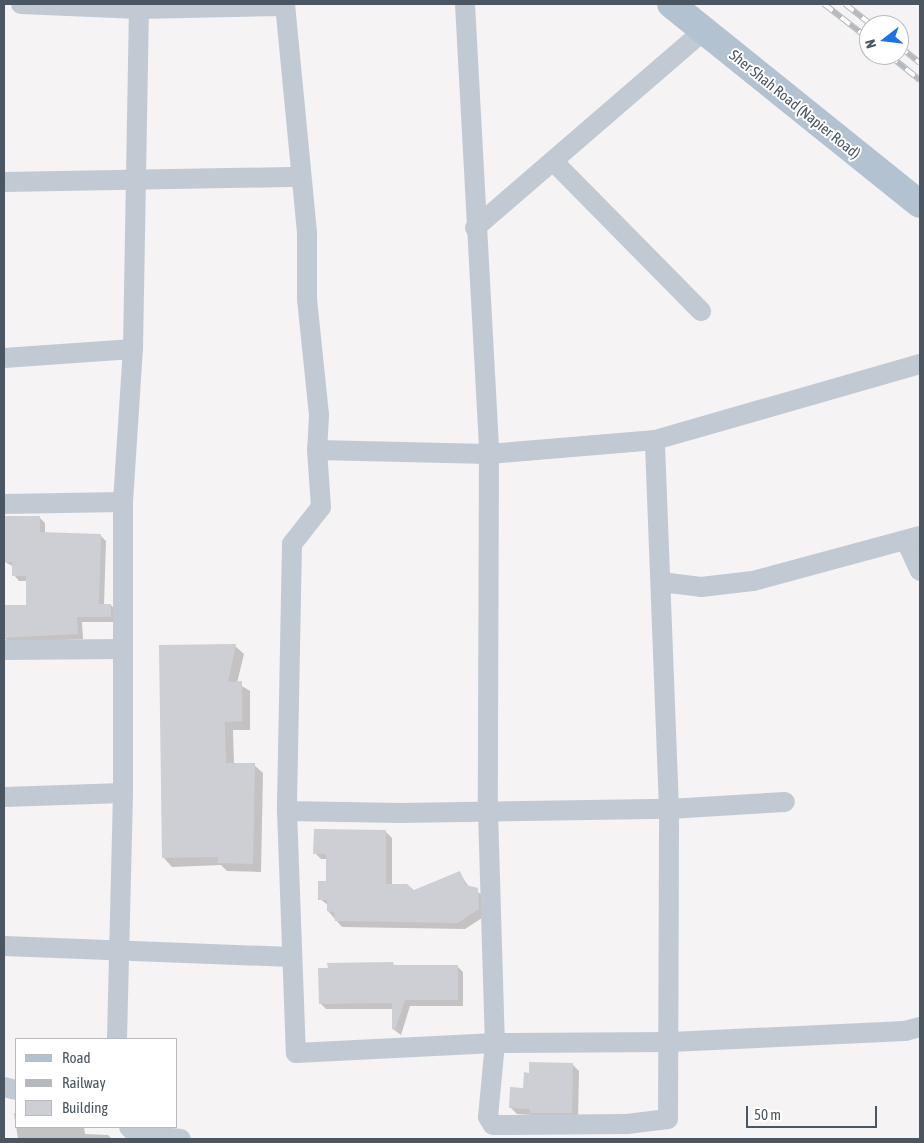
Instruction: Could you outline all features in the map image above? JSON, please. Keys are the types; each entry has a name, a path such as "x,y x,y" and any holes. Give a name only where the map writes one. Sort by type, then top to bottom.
{"main road":[{"name":"Sher Shah Road (Napier Road)","path":"671,4 920,204"}],"street":[{"path":"21,4 139,7 285,5 319,415 317,450 321,507 292,544 287,811 296,1053 495,1043 671,1042 905,1031 920,1026"},
{"path":"465,4 488,454 488,811 495,1043 488,1118 493,1125 531,1132 668,1119 671,1042 670,809 655,440"},
{"path":"117,1038 123,792 123,502 133,349 139,7"},
{"path":"475,228 696,38"},
{"path":"553,161 701,311"},
{"path":"4,182 300,177"},
{"path":"4,358 133,349"},
{"path":"317,450 488,454 655,440 920,364"},
{"path":"4,504 123,502"},
{"path":"661,582 701,587 753,581 913,539 920,571"},
{"path":"4,650 122,649"},
{"path":"4,797 123,792"},
{"path":"287,811 670,809 785,802"},
{"path":"4,946 292,957"},
{"path":"134,1133 181,1139"}],"building":[{"path":"4,516 40,516 40,532 101,534 99,604 111,604 111,617 77,617 78,634 4,638 4,605 26,605 26,576 12,576 12,562 4,562"},
{"path":"236,644 228,682 242,681 242,721 225,722 226,763 255,763 253,864 217,863 218,857 162,858 159,645"},
{"path":"314,829 386,830 386,884 407,884 414,890 460,871 466,885 478,888 479,909 458,923 335,921 334,912 327,911 327,900 318,900 318,881 326,881 326,854 313,854"},
{"path":"393,962 394,965 458,965 458,1000 405,1000 395,1030 392,1029 392,1003 319,1004 318,968 328,968 327,963"},
{"path":"529,1062 573,1063 572,1113 530,1113 530,1109 509,1108 510,1087 523,1088 524,1072 529,1073"}],"railway":[{"path":"824,4 859,31"},
{"path":"845,4 859,15"},
{"path":"909,54 920,63"},
{"path":"901,65 920,80"}]}
